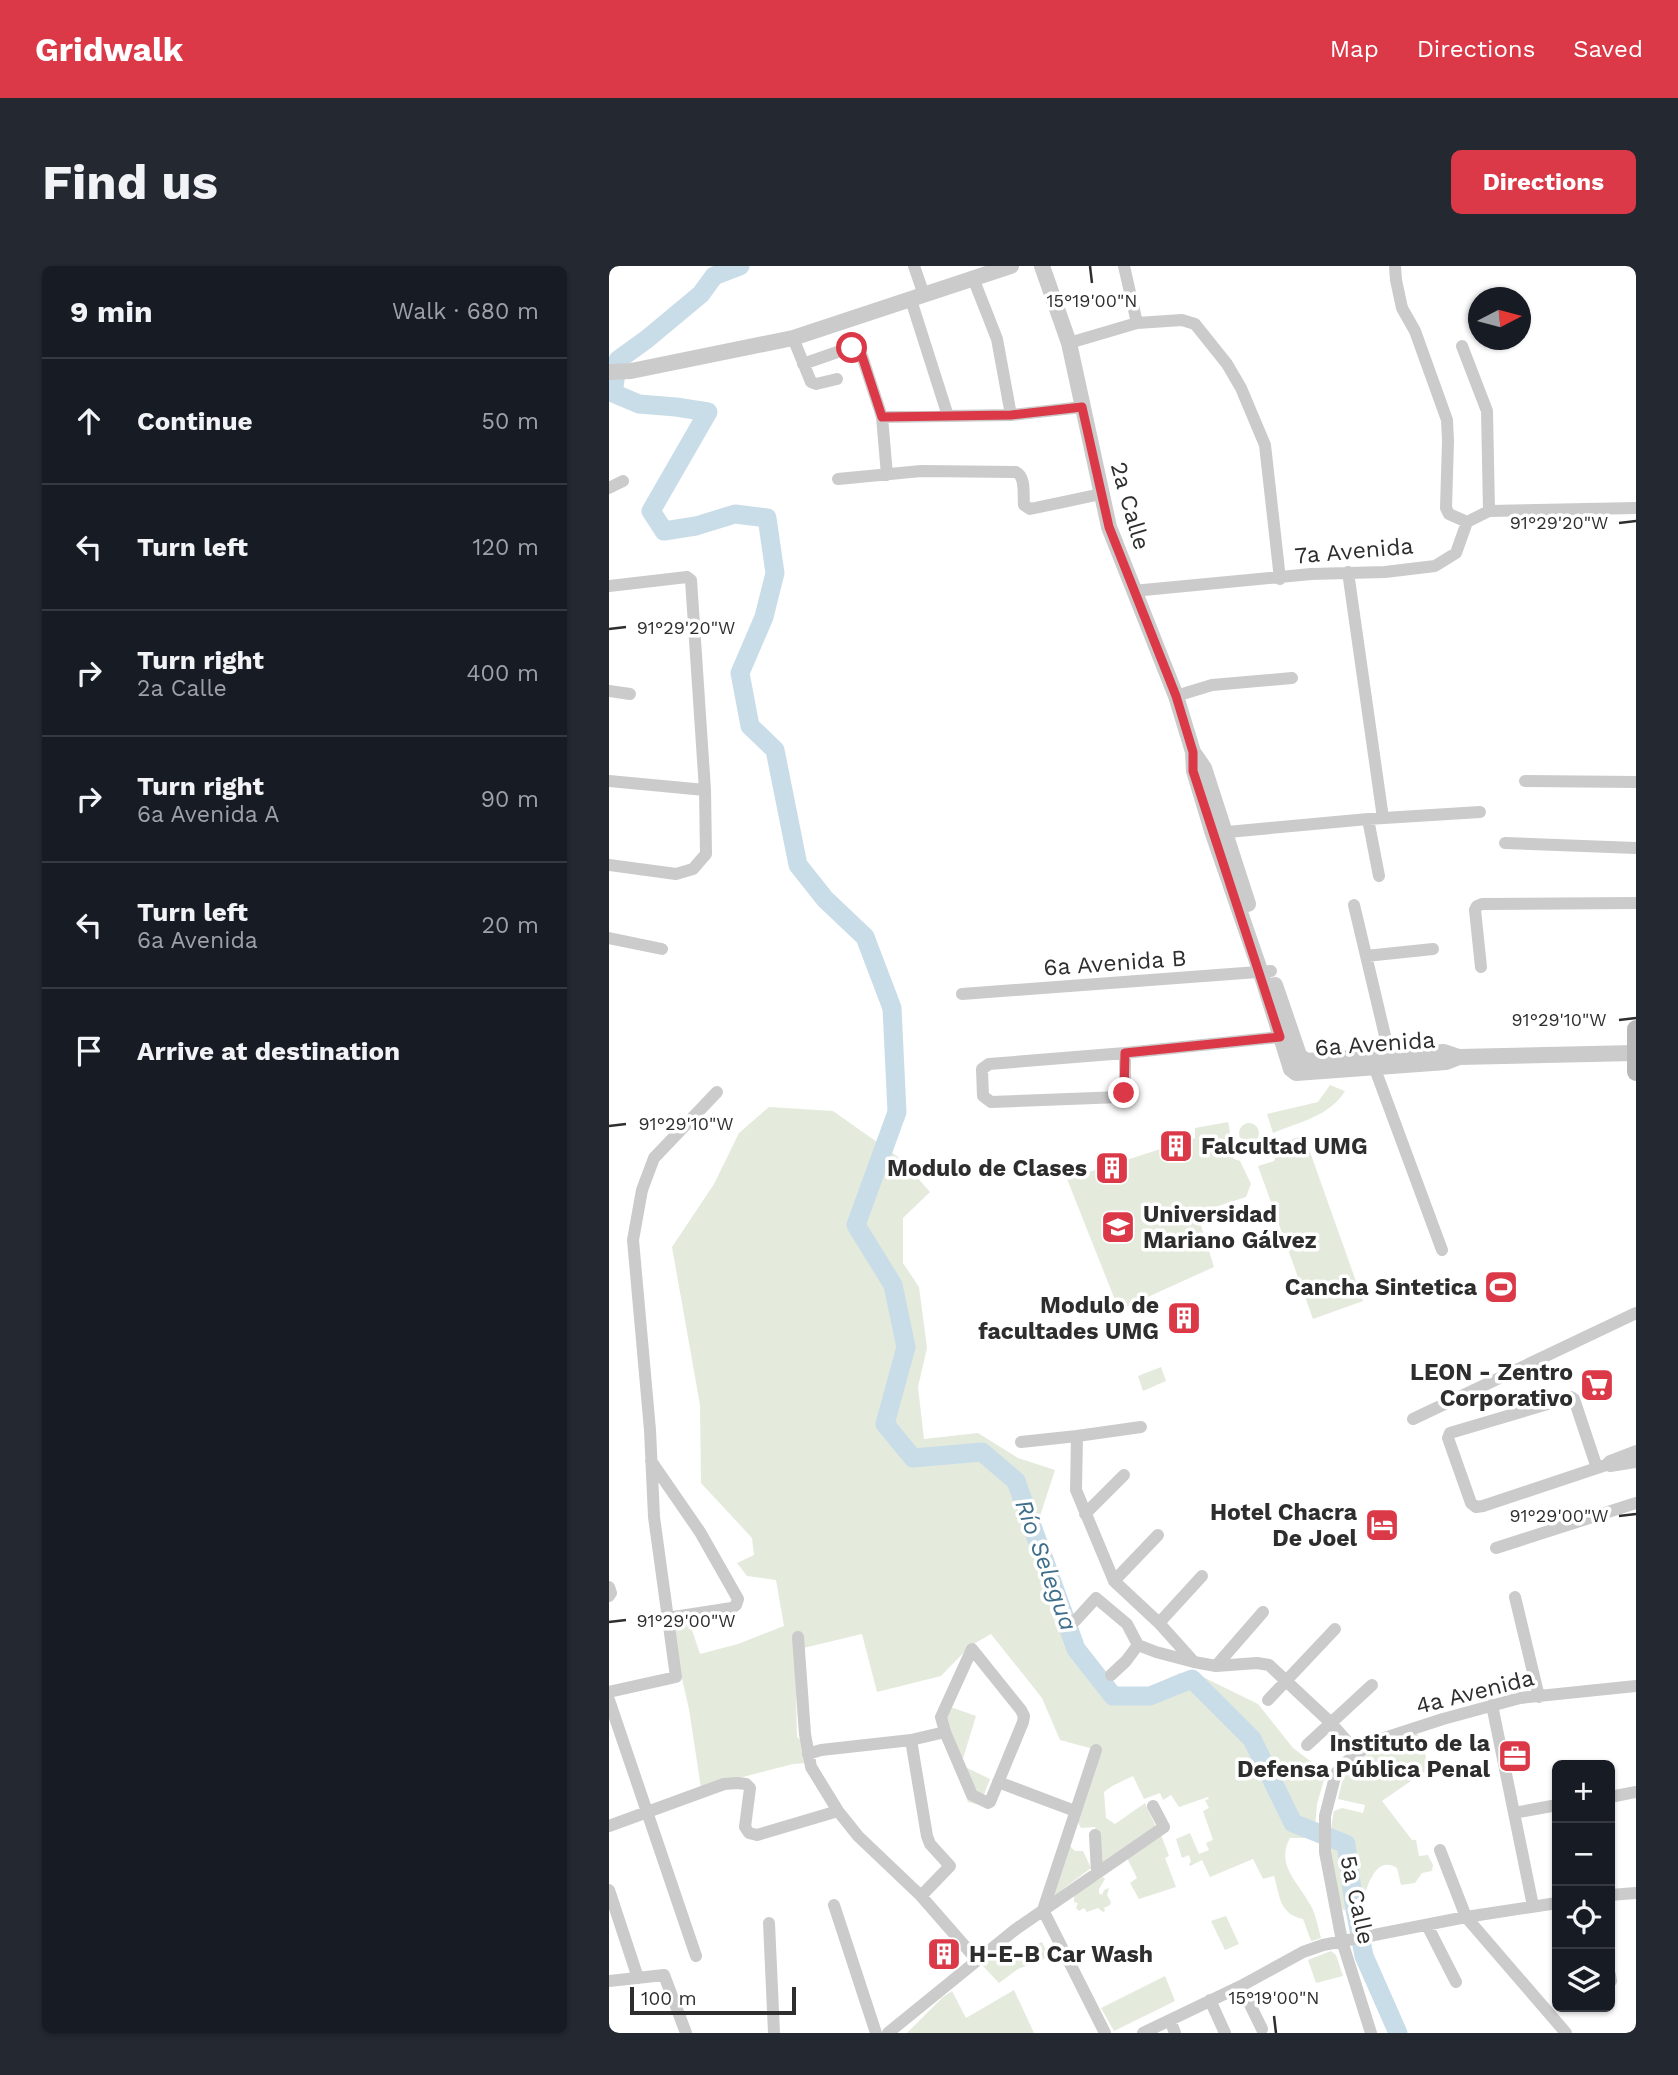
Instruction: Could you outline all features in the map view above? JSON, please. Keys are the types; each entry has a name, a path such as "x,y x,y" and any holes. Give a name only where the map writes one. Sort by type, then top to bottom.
{"main road":[{"path":"1636,1029 1636,1072"}],"street":[{"path":"914,266 917,297 948,416"},
{"path":"610,372 631,371 793,338 1011,266"},
{"name":"2a Calle","path":"1042,266 1069,343 1109,527 1176,696 1193,752 1204,768 1219,833 1266,972 1299,1055 1299,1067"},
{"path":"1124,266 1137,323"},
{"path":"1395,266 1402,308 1415,331 1447,420 1446,508 1449,514 1467,522 1489,511 1636,508"},
{"path":"973,278 996,339 1011,415"},
{"path":"1069,343 1137,323 1182,320 1195,324 1237,380 1265,446 1280,579"},
{"path":"793,338 811,382 816,384 837,379"},
{"path":"1462,346 1487,411 1489,511"},
{"path":"803,364 846,349 858,350 882,417 887,475"},
{"path":"882,417 1011,415 1082,407"},
{"path":"838,479 936,471 1016,472 1023,480 1024,505 1030,509 1101,494"},
{"path":"609,488 623,481"},
{"name":"7a Avenida","path":"1133,591 1434,566 1456,553 1467,522"},
{"path":"1348,572 1383,818"},
{"path":"609,586 687,577 691,580 705,790 706,855 694,869 676,874 609,865"},
{"path":"1176,696 1212,685 1292,678"},
{"path":"609,691 631,694"},
{"path":"609,781 705,790"},
{"path":"1525,781 1636,782"},
{"path":"1219,833 1480,812"},
{"path":"1368,819 1379,876"},
{"path":"1505,843 1636,848"},
{"path":"1481,967 1475,910 1477,906 1636,903"},
{"path":"1354,905 1391,1061"},
{"path":"609,938 662,949"},
{"path":"1366,956 1433,949"},
{"name":"2a Calle","path":"1266,972 1280,1037 1299,1067"},
{"name":"6a Avenida B","path":"963,994 1266,972"},
{"path":"1125,1053 1125,1088 1121,1097 991,1102 983,1096 982,1069 989,1063 1125,1053 1280,1037"},
{"name":"6a Avenida","path":"1299,1067 1391,1061 1446,1062 1459,1057 1635,1047"},
{"name":"6a Avenida","path":"1299,1067 1375,1069 1391,1061"},
{"path":"1375,1069 1442,1250"},
{"path":"609,1692 676,1678 654,1517 633,1240 638,1205 654,1158 717,1091"},
{"path":"1413,1419 1636,1313"},
{"path":"1602,1467 1571,1397 1450,1433 1448,1438 1471,1503 1476,1507 1602,1467 1636,1462"},
{"path":"1021,1442 1141,1427"},
{"path":"1077,1436 1076,1490 1114,1581 1159,1623 1194,1662"},
{"path":"1602,1467 1636,1451"},
{"path":"651,1461 700,1532 738,1599 732,1608 667,1618"},
{"path":"1085,1514 1124,1475"},
{"path":"1496,1548 1636,1503"},
{"path":"1114,1581 1158,1535"},
{"path":"1159,1623 1202,1576"},
{"path":"609,1587 609,1597"},
{"path":"1515,1597 1539,1697"},
{"path":"1075,1621 1096,1598 1127,1624 1138,1645 1156,1652 1216,1665 1269,1665 1331,1723 1357,1753"},
{"path":"1216,1665 1262,1612"},
{"path":"1268,1700 1335,1629"},
{"path":"798,1637 805,1734 811,1767 838,1811 866,1844 921,1896 977,1959"},
{"path":"1111,1675 1138,1645"},
{"path":"972,1649 1024,1716 989,1803 972,1796 945,1732 941,1715 972,1649"},
{"path":"1307,1745 1372,1685"},
{"name":"4a Avenida","path":"1336,1773 1346,1762 1375,1741 1492,1705 1520,1698 1636,1686"},
{"path":"609,1700 696,1955"},
{"path":"1492,1705 1533,1906"},
{"path":"808,1754 821,1750 911,1740 945,1732"},
{"path":"911,1740 927,1836 930,1844 950,1866 921,1896"},
{"path":"1096,1749 1043,1910 1105,2033"},
{"name":"5a Calle","path":"1336,1773 1324,1830 1325,1852 1342,1941 1371,2033"},
{"path":"998,1782 1075,1811"},
{"path":"609,1826 725,1784 737,1783 746,1784 750,1788 745,1828 749,1833 757,1835 838,1811"},
{"path":"1615,1796 1636,1792"},
{"path":"888,2033 977,1959 1043,1910 1164,1828 1153,1805"},
{"path":"1514,1813 1552,1806"},
{"path":"1095,1835 1097,1873"},
{"path":"1440,1850 1466,1917 1566,2033"},
{"path":"609,1890 638,1978"},
{"path":"1615,1895 1636,1893"},
{"path":"1143,2033 1241,1986 1303,1952 1357,1938 1552,1904"},
{"path":"834,1905 876,2033"},
{"path":"769,1923 774,2033"},
{"path":"1427,1925 1456,1982"},
{"path":"609,1981 662,1975 687,2033"},
{"path":"1241,1986 1262,2029"},
{"path":"1210,2000 1225,2033"},
{"path":"1170,2020 1175,2033"}],"shaded area":[{"path":"1330,1085 1345,1091 1331,1107 1273,1133 1267,1114 1318,1102"},
{"path":"769,1107 833,1111 901,1159 930,1192 903,1218 903,1263 919,1287 927,1348 918,1387 924,1439 978,1433 1018,1458 1055,1470 1039,1525 1046,1558 1070,1625 1085,1652 1116,1693 1138,1692 1180,1673 1203,1677 1258,1704 1293,1748 1326,1773 1317,1804 1317,1835 1290,1838 1285,1857 1290,1873 1313,1910 1321,1938 1311,1941 1303,1919 1289,1913 1282,1903 1274,1876 1263,1879 1253,1859 1210,1877 1202,1860 1190,1866 1189,1855 1182,1858 1176,1839 1190,1833 1199,1854 1209,1850 1206,1843 1213,1840 1203,1811 1209,1808 1205,1800 1209,1799 1208,1797 1179,1807 1171,1795 1163,1800 1160,1793 1144,1799 1133,1776 1112,1786 1104,1792 1106,1818 1115,1824 1145,1803 1156,1827 1099,1866 1095,1827 1081,1828 1077,1820 1097,1750 1060,1740 1042,1698 991,1634 970,1646 941,1676 877,1692 862,1634 795,1650 797,1737 809,1747 808,1763 793,1764 701,1788 689,1709 670,1627 690,1624 700,1654 738,1644 784,1626 776,1580 747,1576 737,1563 754,1555 752,1538 701,1483 700,1405 672,1247 714,1184 739,1133","holes":["1037,1553 1068,1644 1055,1622 1036,1562"]},
{"path":"1228,1122 1232,1154 1234,1159 1240,1161 1251,1184 1246,1197 1197,1213 1214,1267 1119,1310 1067,1179 1195,1138 1195,1128"},
{"path":"1249,1123 1256,1126 1259,1133 1256,1140 1249,1143 1242,1140 1239,1133 1242,1126"},
{"path":"1304,1135 1363,1301 1313,1319 1258,1166 1274,1161 1282,1143"},
{"path":"1161,1367 1166,1381 1143,1391 1138,1376"},
{"path":"945,1705 976,1716 961,1765 990,1779 980,1805 968,1802 938,1723"},
{"path":"1417,1733 1428,1766 1424,1772 1382,1801 1412,1840 1416,1840 1419,1856 1428,1855 1433,1865 1432,1871 1422,1873 1415,1883 1401,1885 1397,1868 1383,1866 1369,1883 1361,1905 1343,1910 1331,1861 1330,1836 1334,1811 1342,1808 1363,1813 1365,1805 1338,1799 1344,1778 1354,1765 1370,1753"},
{"path":"1160,1832 1169,1856 1165,1858 1176,1887 1139,1899 1130,1883 1137,1878 1127,1858"},
{"path":"1069,1845 1075,1851 1083,1851 1091,1868 1051,1898"},
{"path":"1103,1877 1105,1879 1099,1893 1102,1895 1104,1890 1109,1888 1107,1895 1110,1905 1104,1908 1103,1912 1098,1908 1087,1912 1084,1908 1079,1911 1076,1908 1078,1903 1074,1902 1074,1894"},
{"path":"1226,1916 1239,1944 1225,1950 1211,1921"},
{"path":"1042,1942 1049,1957 1018,1969 999,1983 981,1964 1009,1944 1015,1958 1021,1956 1020,1952"},
{"path":"1331,1951 1336,1955 1343,1976 1316,1983 1308,1960"},
{"path":"1165,1976 1175,2001 1114,2031 1101,2008"},
{"path":"1014,1990 1034,2033 907,2033 952,1991 966,2018"}],"waterway":[{"name":"Río Selegua","path":"740,266 714,276 701,294 618,360 613,393 639,404 708,412 651,511 664,531 696,526 735,514 767,518 775,573 764,617 740,673 750,726 775,750 798,865 825,899 865,937 892,1008 897,1112 856,1225 893,1285 906,1347 885,1424 913,1458 982,1452 1016,1481 1076,1649 1113,1696 1150,1696 1192,1679 1252,1739 1293,1823 1346,1844 1364,1956 1398,2033"}],"place":[{"name":"Falcultad UMG","path":"1176,1146"},
{"name":"Modulo de Clases","path":"1112,1168"},
{"name":"Universidad Mariano Gálvez","path":"1118,1227"},
{"name":"Cancha Sintetica","path":"1501,1287"},
{"name":"Modulo de facultades UMG","path":"1184,1318"},
{"name":"LEON - Zentro Corporativo","path":"1597,1385"},
{"name":"Hotel Chacra De Joel","path":"1382,1525"},
{"name":"Instituto de la Defensa Pública Penal","path":"1515,1756"},
{"name":"H-E-B Car Wash","path":"944,1954"}],"route":[{"path":"852,348 858,350 862,356 882,417 1011,415 1082,407 1109,527 1176,696 1193,752 1193,771 1280,1037 1125,1053 1124,1093"}]}
